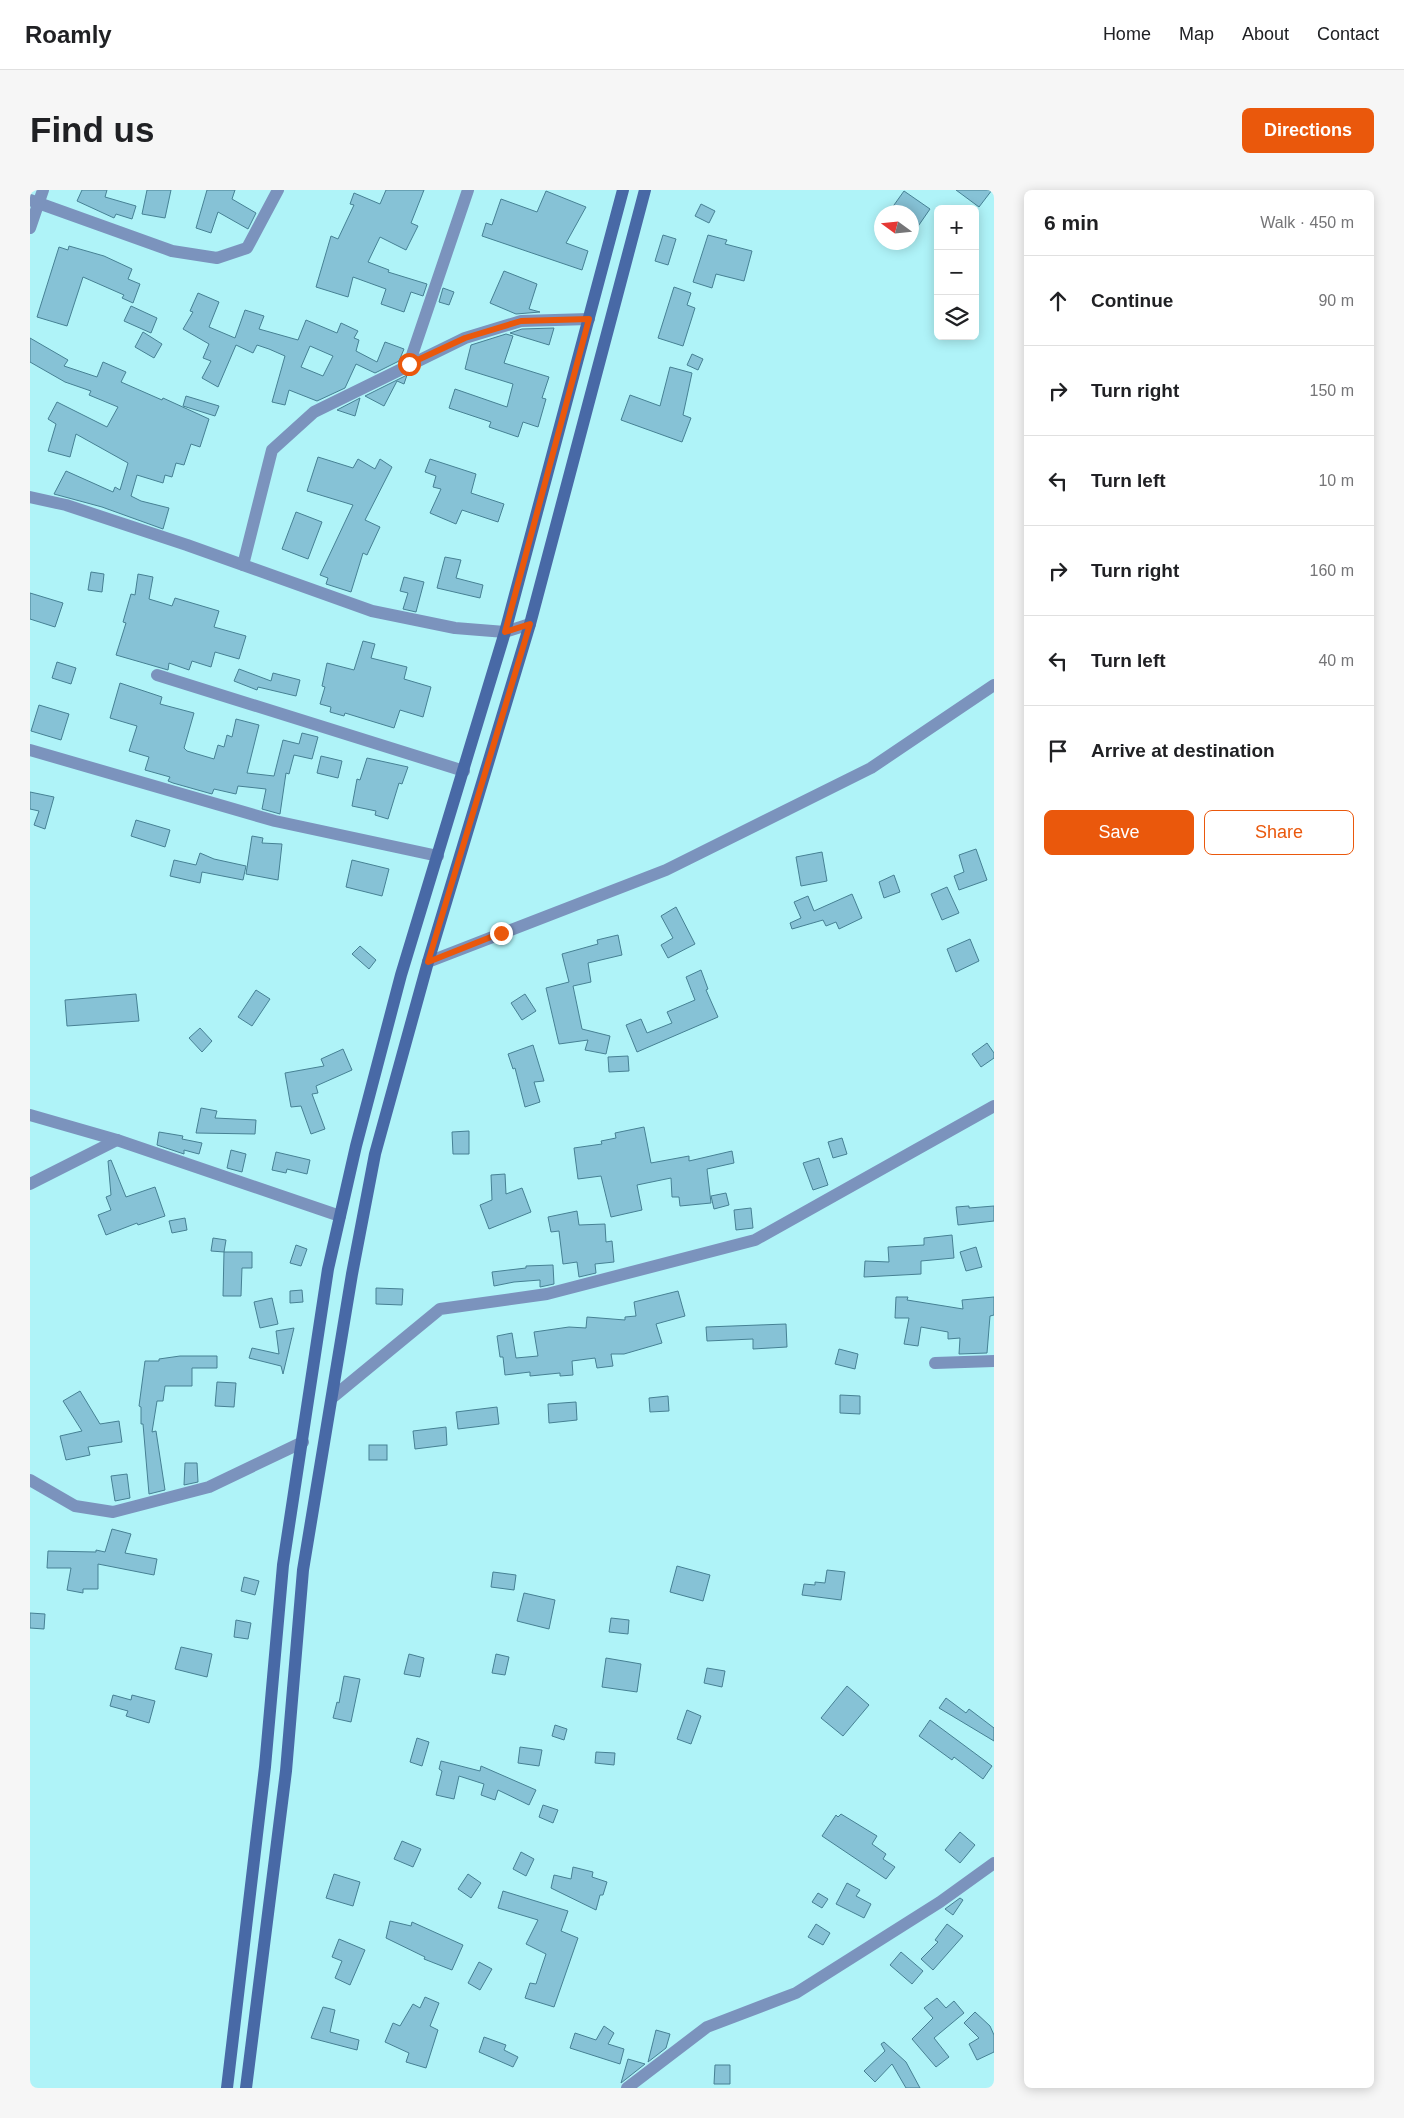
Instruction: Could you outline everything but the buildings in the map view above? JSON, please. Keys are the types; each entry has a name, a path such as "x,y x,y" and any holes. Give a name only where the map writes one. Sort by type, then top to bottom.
{"main road":[{"path":"227,2088 265,1767 283,1565 328,1269 356,1146 399,985 505,632 623,190"},
{"path":"246,2088 286,1772 303,1570 352,1274 375,1154 428,962 530,624 645,190"}],"street":[{"path":"30,228 34,202 43,190"},
{"path":"34,202 172,251 217,258 248,248 278,190"},
{"path":"409,364 468,190"},
{"path":"244,565 272,450 314,412 465,338 521,321 589,319"},
{"path":"30,497 66,505 244,565 372,611 455,628 505,632 530,624"},
{"path":"157,675 464,771"},
{"path":"428,962 666,870 870,768 994,685"},
{"path":"30,750 275,821 438,856"},
{"path":"333,1397 440,1309 547,1294 755,1240 994,1106"},
{"path":"30,1115 117,1140 340,1216"},
{"path":"30,1184 117,1140"},
{"path":"935,1363 994,1361"},
{"path":"30,1480 75,1506 113,1512 209,1487 303,1442"},
{"path":"627,2088 707,2027 796,1993 940,1902 994,1863"}],"route":[{"path":"409,364 465,338 521,321 589,319 505,632 530,624 428,962 501,933"}]}
